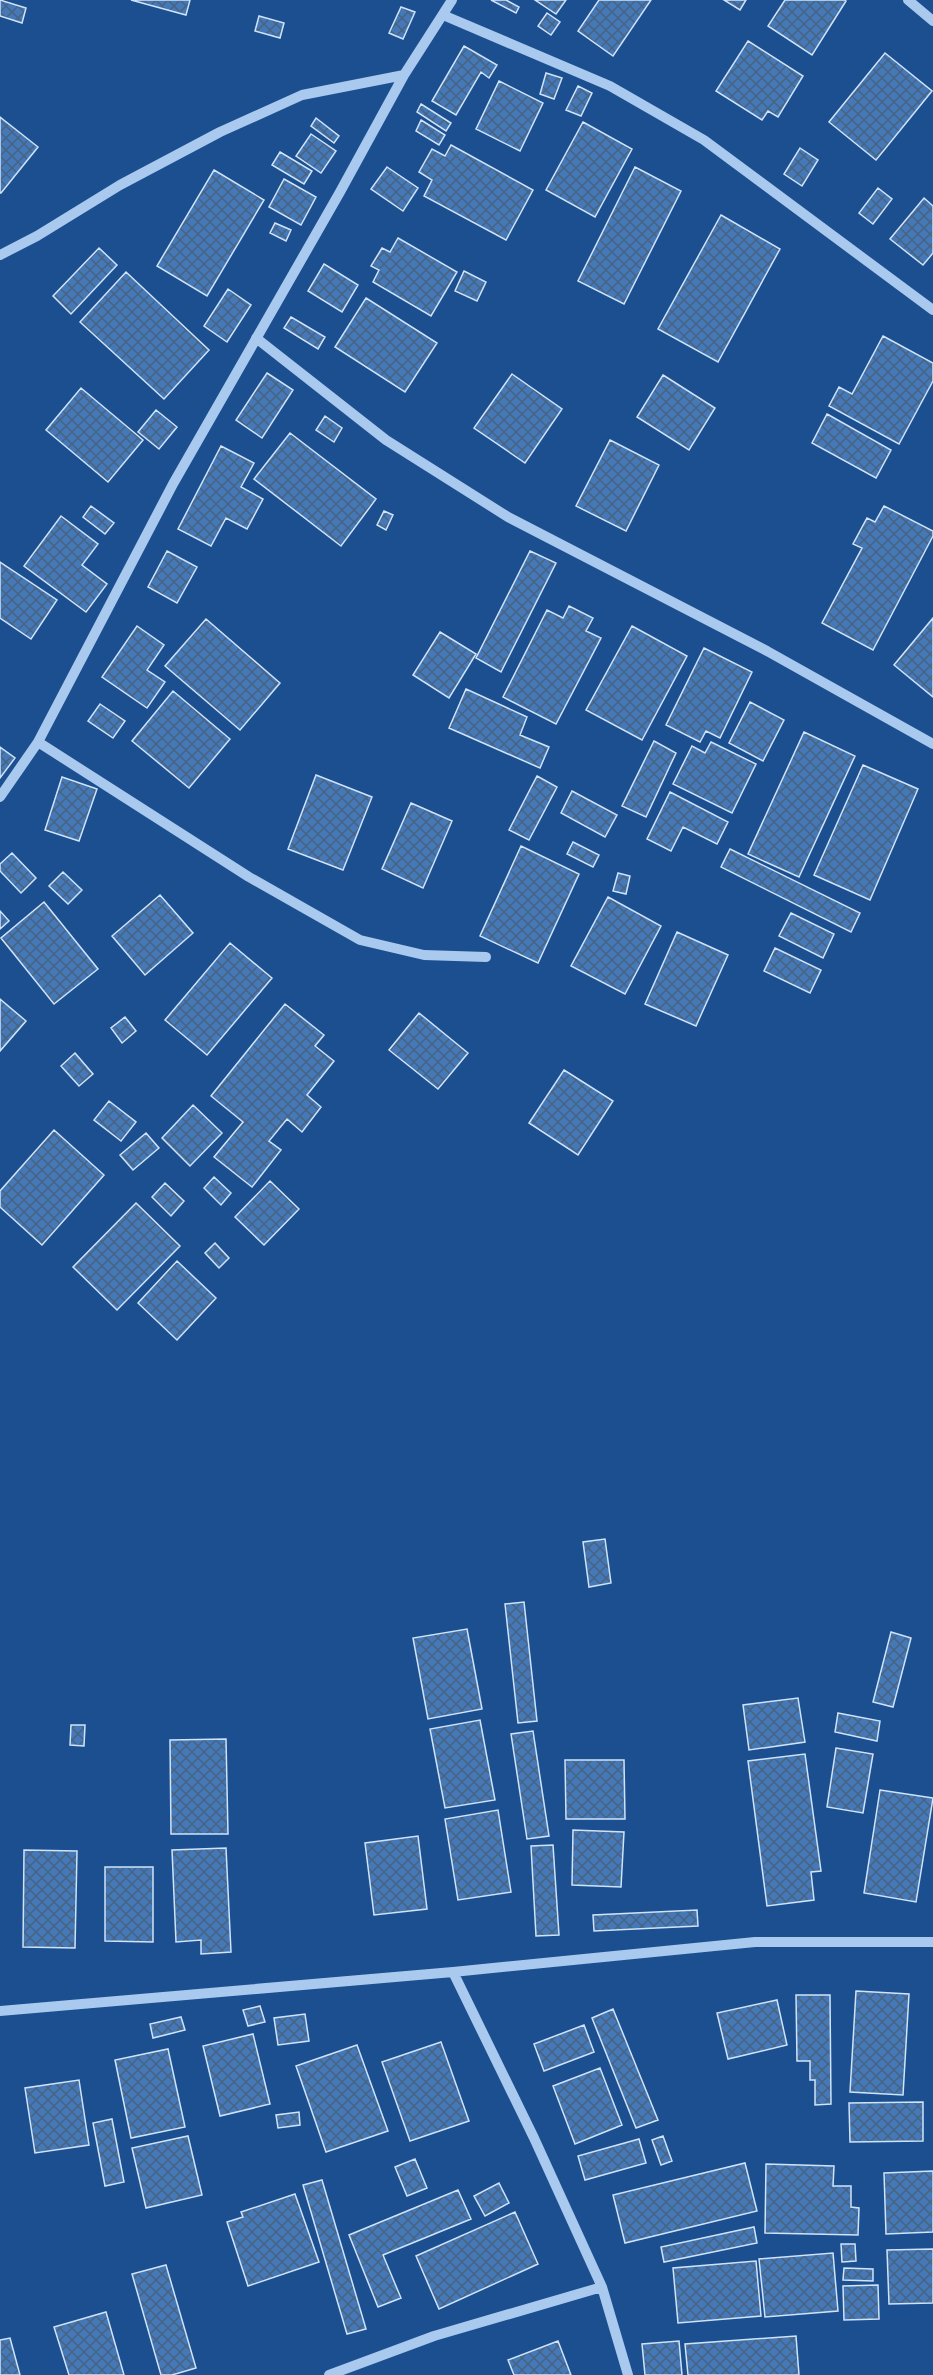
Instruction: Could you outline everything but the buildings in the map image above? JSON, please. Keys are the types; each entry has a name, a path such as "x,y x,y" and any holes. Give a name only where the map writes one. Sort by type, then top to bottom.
{"street":[{"path":"0,797 38,742 173,483 404,75 452,0"},
{"path":"908,0 933,21"},
{"path":"443,15 610,86 704,140 933,310"},
{"path":"0,255 37,236 120,185 220,132 302,94 404,75"},
{"path":"256,338 386,440 508,517 767,651 933,744"},
{"path":"38,742 249,876 360,940 424,955 486,957"},
{"path":"0,2011 453,1972 755,1942 933,1942"},
{"path":"453,1972 534,2138 602,2287 628,2375"},
{"path":"329,2375 434,2336 602,2287"}]}
